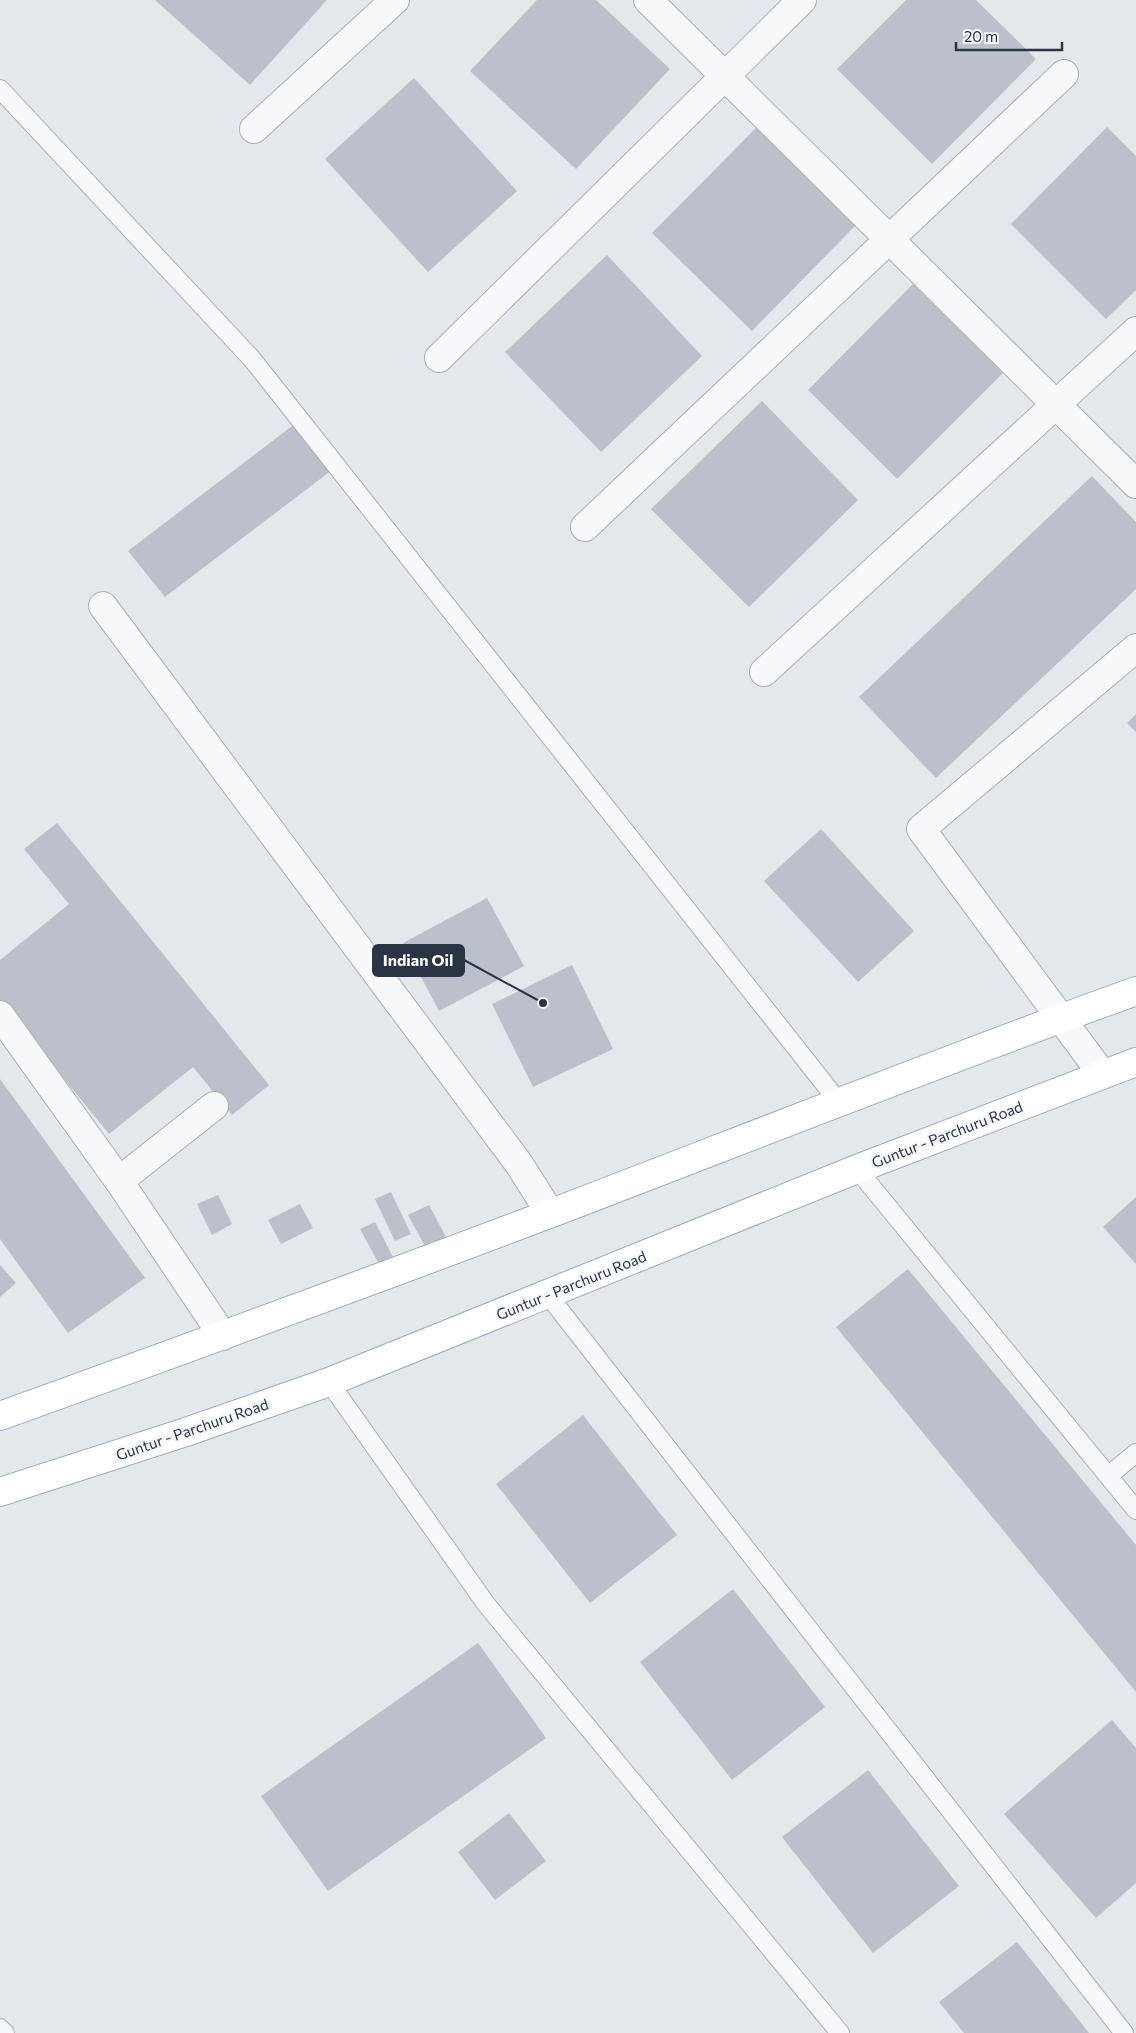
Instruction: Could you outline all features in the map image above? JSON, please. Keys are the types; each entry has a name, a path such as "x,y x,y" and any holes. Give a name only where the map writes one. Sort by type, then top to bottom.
{"main road":[{"path":"0,1416 223,1336 1136,990"},
{"name":"Guntur - Parchuru Road","path":"0,1492 186,1432 330,1382 856,1169 1136,1062"}],"street":[{"path":"254,129 395,0"},
{"path":"648,0 1136,484"},
{"path":"439,358 802,0"},
{"path":"585,527 1064,74"},
{"path":"764,672 1136,331"},
{"path":"103,606 513,1156 550,1213"},
{"path":"1102,1074 921,829 1136,648"},
{"path":"0,1015 120,1181 223,1336"},
{"path":"120,1181 214,1106"}],"lane":[{"path":"0,88 252,358 838,1102"},
{"path":"856,1169 1136,1510"},
{"path":"548,1295 1124,2033"},
{"path":"330,1382 486,1604 840,2033"},
{"path":"1108,1476 1136,1453"},
{"path":"0,2028 5,2033"}],"building":[{"path":"155,0 327,0 250,85"},
{"path":"537,0 596,0 670,69 576,169 470,71"},
{"path":"906,0 976,0 1036,59 932,164 837,69"},
{"path":"414,78 517,191 428,272 325,159"},
{"path":"1107,127 1136,156 1136,290 1106,319 1011,224"},
{"path":"756,128 856,225 752,331 652,233"},
{"path":"607,255 702,356 601,452 505,352"},
{"path":"913,284 1003,373 897,479 808,390"},
{"path":"762,401 858,500 749,607 651,509"},
{"path":"296,423 332,470 165,597 128,551"},
{"path":"1092,476 1136,522 1136,589 936,778 859,697"},
{"path":"1136,714 1136,732 1127,723"},
{"path":"57,823 269,1085 232,1115 193,1067 109,1134 0,1000 0,960 69,904 24,849"},
{"path":"821,829 914,931 858,982 764,881"},
{"path":"487,898 524,966 439,1011 403,943"},
{"path":"572,965 613,1049 533,1087 492,1004"},
{"path":"0,1079 145,1278 68,1333 0,1239"},
{"path":"391,1192 411,1234 395,1241 375,1199"},
{"path":"218,1195 232,1224 212,1235 197,1204"},
{"path":"1136,1197 1136,1264 1103,1227"},
{"path":"300,1204 313,1228 281,1244 268,1220"},
{"path":"429,1205 446,1237 426,1248 408,1215"},
{"path":"375,1222 393,1257 379,1264 360,1229"},
{"path":"0,1265 16,1283 0,1297"},
{"path":"908,1269 1136,1545 1136,1692 836,1327"},
{"path":"583,1415 677,1535 590,1603 496,1484"},
{"path":"733,1589 825,1707 732,1780 640,1662"},
{"path":"478,1643 546,1738 328,1891 261,1796"},
{"path":"1112,1720 1136,1748 1136,1883 1096,1918 1004,1814"},
{"path":"868,1770 959,1886 873,1953 782,1837"},
{"path":"509,1813 546,1861 495,1900 458,1852"},
{"path":"1017,1942 1089,2033 964,2033 939,2002"}],"place":[{"name":"Indian Oil","path":"543,1003"}]}
